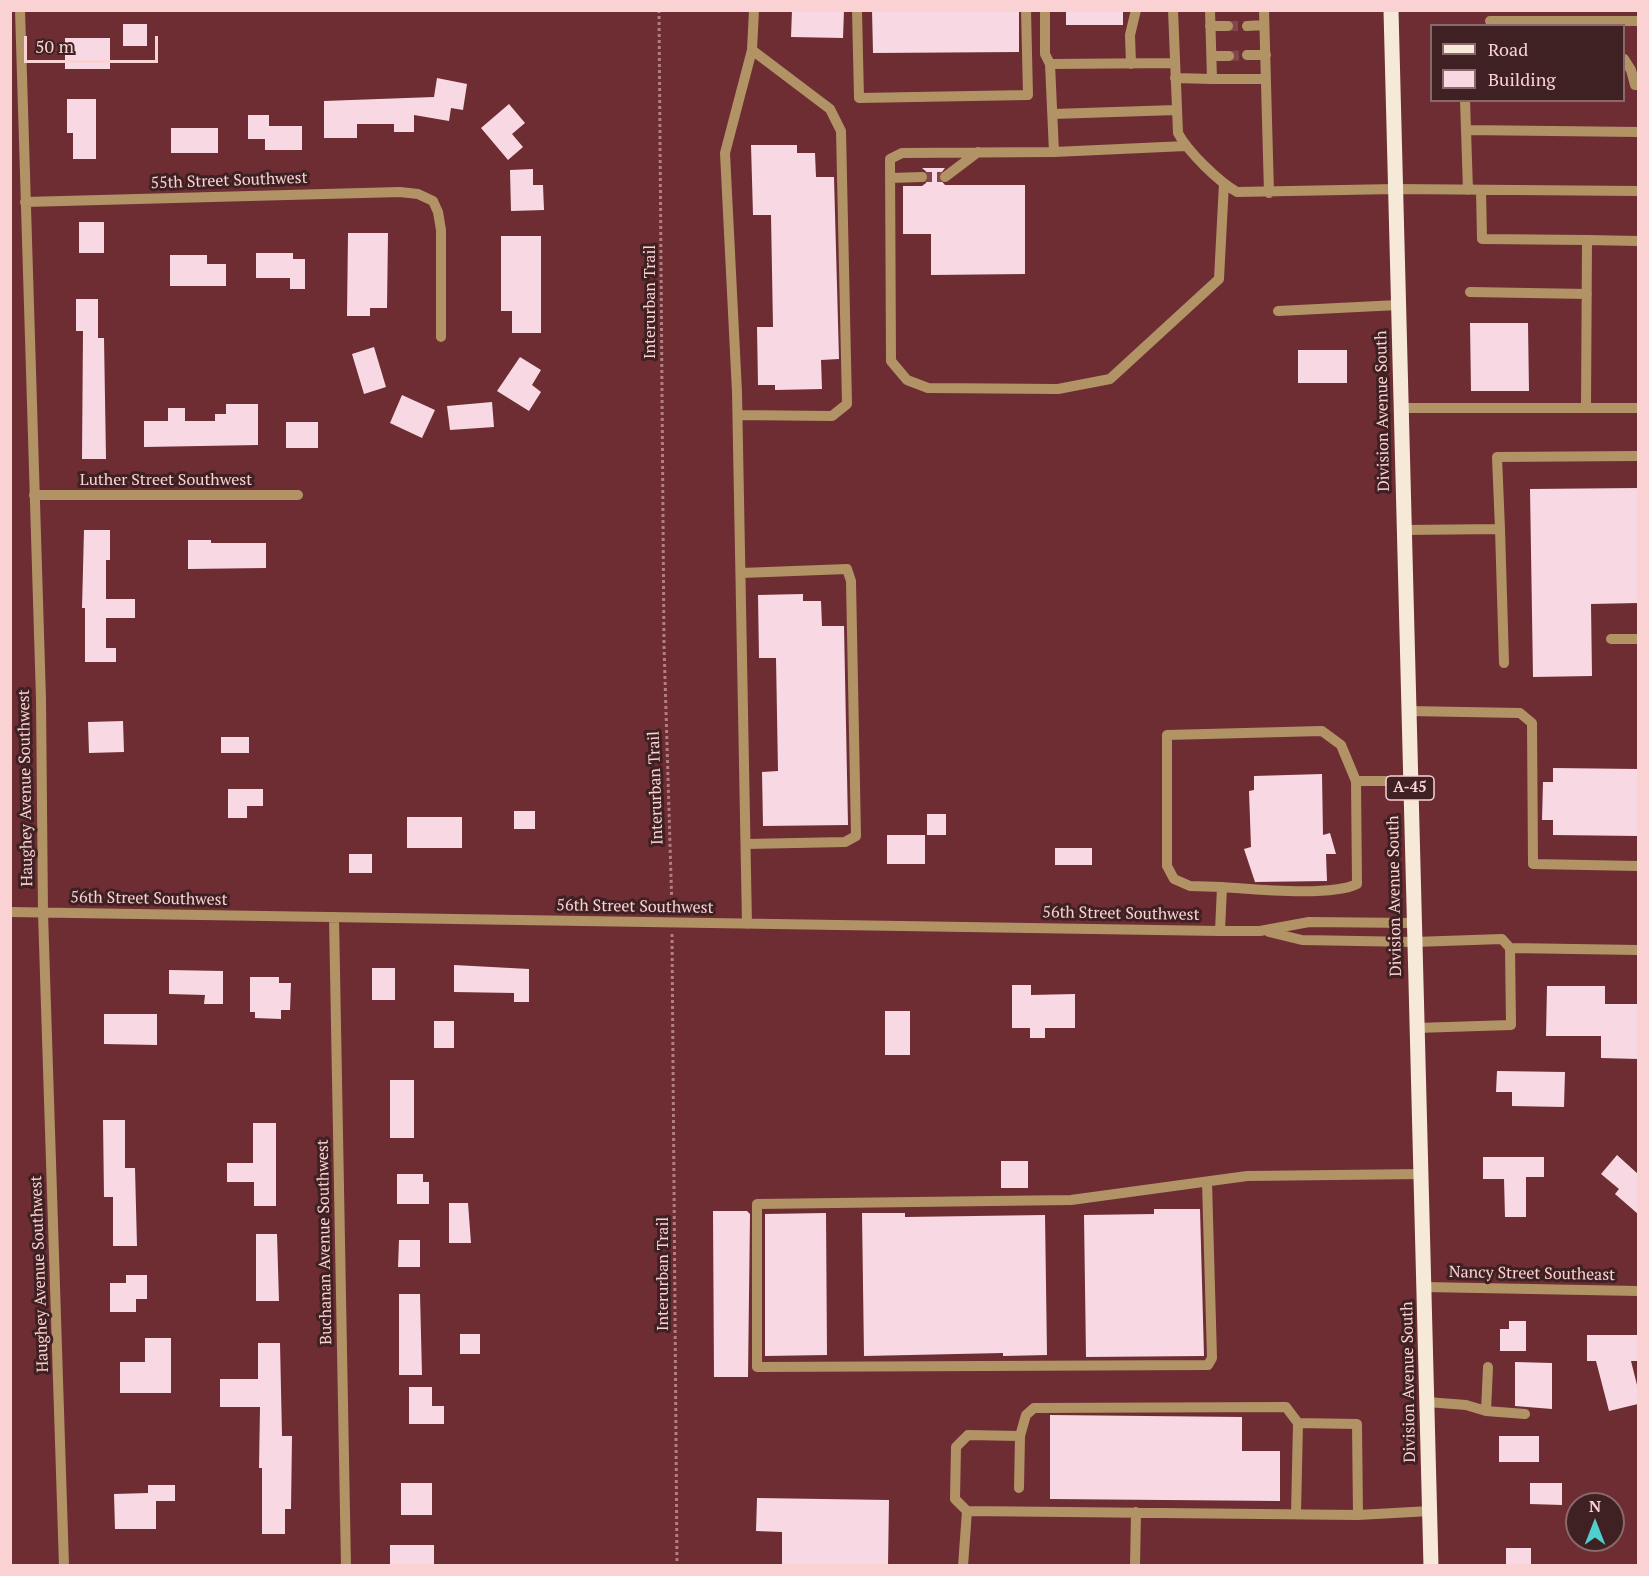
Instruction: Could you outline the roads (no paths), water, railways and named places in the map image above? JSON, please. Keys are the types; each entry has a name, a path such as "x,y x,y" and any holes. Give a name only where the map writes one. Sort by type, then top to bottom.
{"main road":[{"name":"Division Avenue South","path":"1391,10 1431,1566"}],"street":[{"name":"Haughey Avenue Southwest","path":"21,10 41,699 43,913 64,1566"},
{"path":"747,924 738,415 725,153 752,50 754,10"},
{"path":"857,10 859,98 1028,95 1026,10"},
{"path":"1045,10 1054,152"},
{"path":"1131,64 1130,35 1136,10"},
{"path":"1173,10 1178,133 1186,146 1224,183 1244,194 1395,189 1638,191"},
{"path":"1210,10 1212,79"},
{"path":"1264,10 1269,193"},
{"path":"1489,19 1638,21"},
{"path":"1247,26 1264,25"},
{"path":"1210,26 1228,26"},
{"path":"738,415 832,416 847,404 841,131 830,109 752,50"},
{"path":"1247,55 1266,55"},
{"path":"1212,56 1229,56"},
{"path":"1625,62 1631,70 1635,85 1638,86"},
{"path":"1050,64 1175,63"},
{"path":"1175,78 1266,79"},
{"path":"1465,102 1468,190"},
{"path":"1053,114 1176,110"},
{"path":"1466,130 1638,132"},
{"path":"1186,146 1054,152 902,153 890,159 891,361 907,380 928,388 1058,389 1110,379 1220,279 1224,183"},
{"path":"945,177 978,152"},
{"path":"890,178 922,177"},
{"path":"1481,190 1482,239 1638,240"},
{"name":"55th Street Southwest","path":"25,202 400,192 418,194 433,201 438,212 441,230 441,337"},
{"path":"1586,408 1587,240"},
{"path":"1470,292 1587,294"},
{"path":"1278,311 1398,304"},
{"path":"1400,408 1638,408"},
{"path":"1504,663 1497,457 1638,456"},
{"name":"Luther Street Southwest","path":"34,495 298,495"},
{"path":"1404,530 1500,530"},
{"path":"741,573 847,569 851,593 856,836 845,842 746,844"},
{"path":"1611,639 1638,639"},
{"path":"1408,711 1520,713 1532,723 1533,864 1638,866"},
{"path":"1322,731 1341,745 1356,781 1357,884 1347,889 1190,886 1174,879 1167,866 1167,735 1322,731"},
{"path":"1356,781 1410,781"},
{"path":"1220,930 1222,887"},
{"name":"56th Street Southwest","path":"10,912 1220,930 1260,930 1302,922 1413,923"},
{"name":"Buchanan Avenue Southwest","path":"334,917 346,1566"},
{"name":"56th Street Southwest","path":"1260,930 1302,940 1414,942 1502,939 1510,948"},
{"path":"1416,1028 1510,1024 1510,948 1638,950"},
{"path":"1207,1182 1212,1358 1208,1365 757,1367 757,1204 1071,1200 1247,1176 1422,1174"},
{"name":"Nancy Street Southeast","path":"1424,1287 1638,1291"},
{"path":"1486,1411 1488,1367"},
{"path":"1427,1402 1525,1414"},
{"path":"1018,1488 1020,1436 1026,1415 1034,1408 1286,1407 1298,1423 1296,1514"},
{"path":"1298,1423 1357,1424 1358,1515"},
{"path":"1020,1436 968,1434 956,1447 955,1499 967,1511 1358,1515 1430,1511"},
{"path":"963,1566 967,1511"},
{"path":"1135,1566 1136,1512"}],"tunnel":[{"path":"1228,26 1247,26"},
{"path":"1229,56 1247,55"},
{"path":"922,177 945,177"}]}
